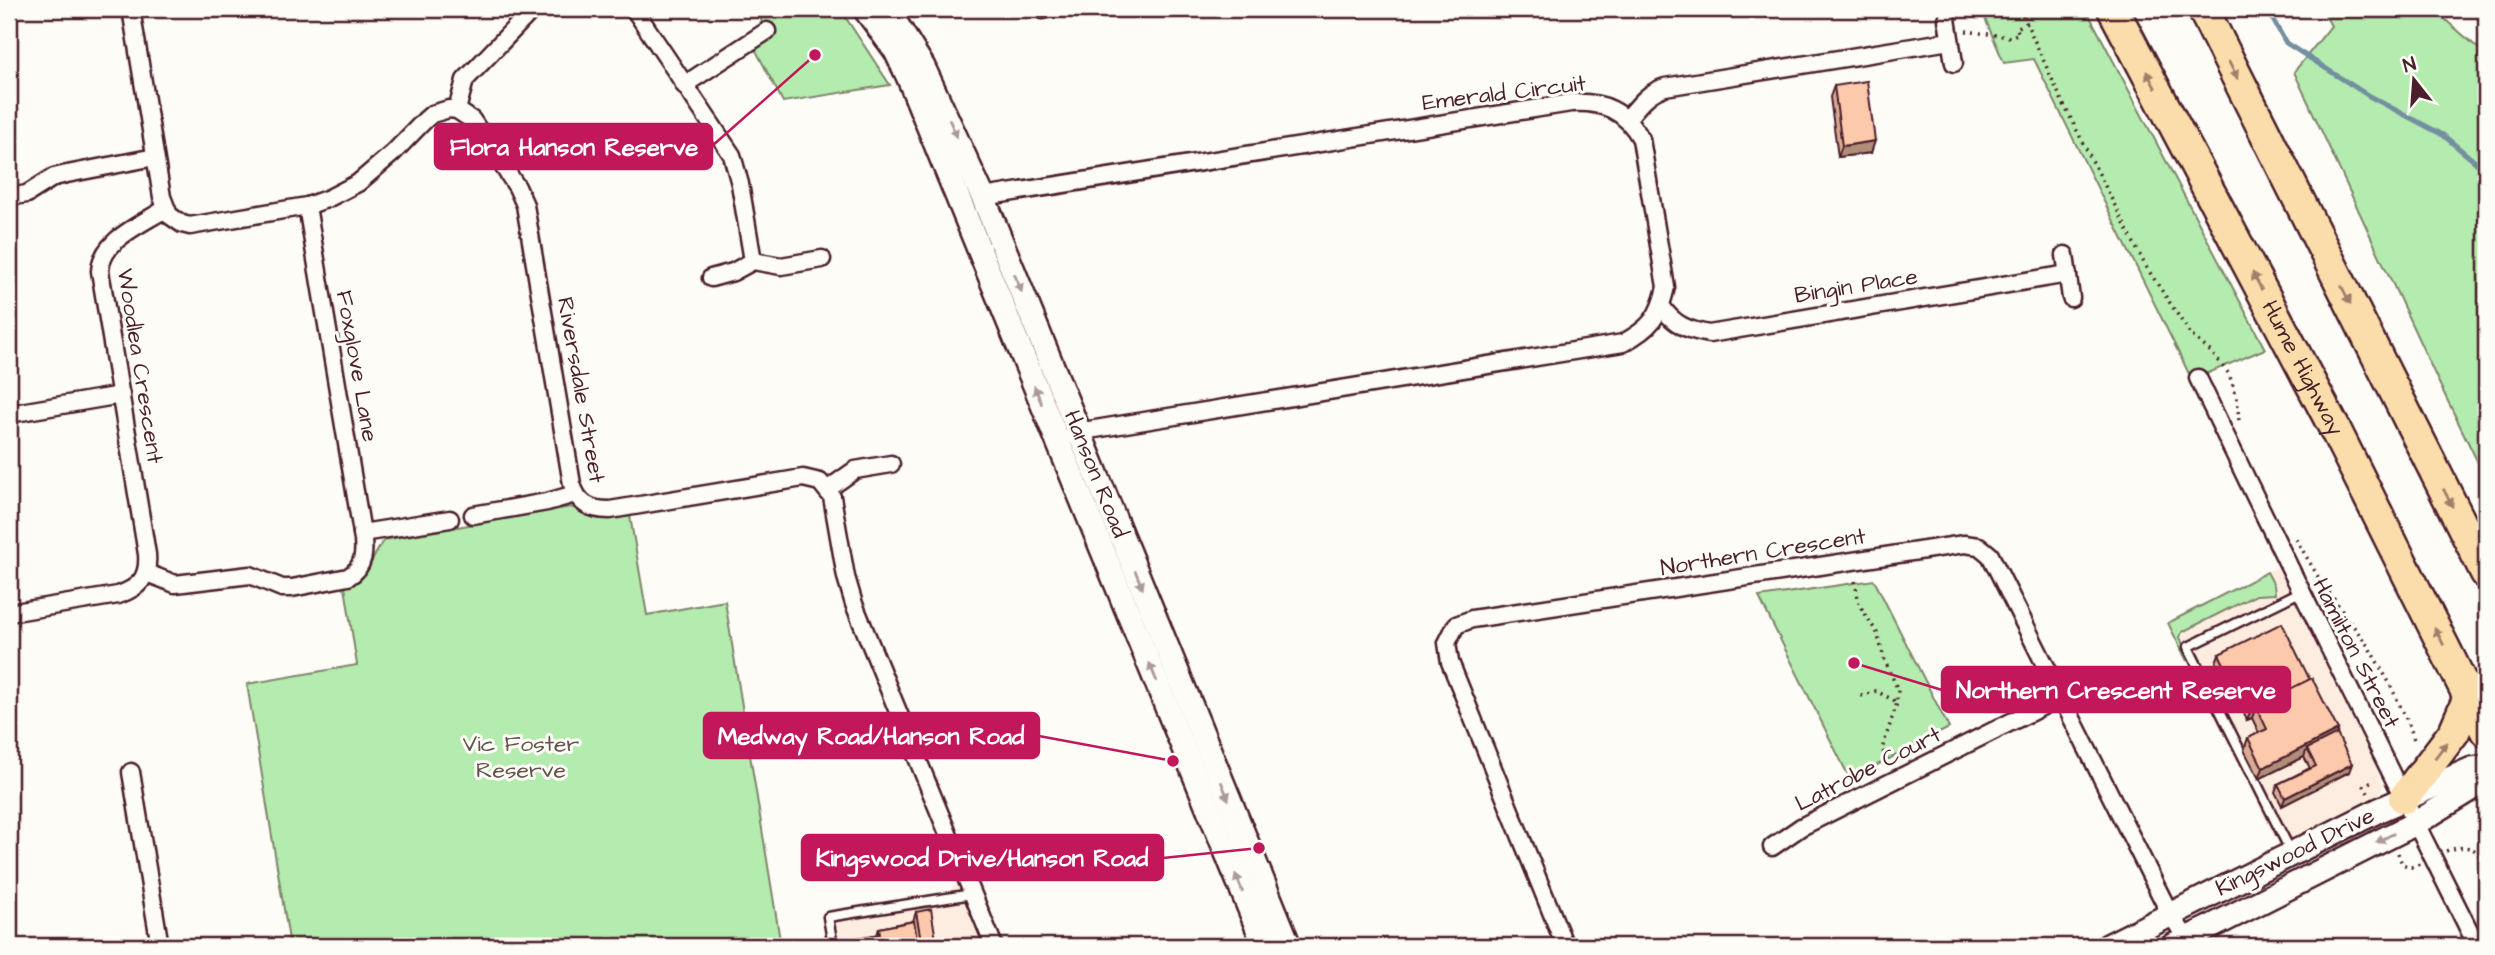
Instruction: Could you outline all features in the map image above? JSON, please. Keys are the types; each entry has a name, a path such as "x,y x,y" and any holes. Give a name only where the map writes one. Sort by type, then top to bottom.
{"highway":[{"name":"Hume Highway","path":"2113,9 2336,431 2486,731"},
{"path":"2203,9 2486,573"},
{"path":"2410,811 2454,732 2469,697"}],"street":[{"path":"131,9 165,209 174,220 190,226 307,206 358,183 432,114 449,109 457,110 466,80 533,9"},
{"path":"634,9 732,155 740,184 753,261"},
{"name":"Hanson Road","path":"865,9 891,43 908,76 1265,946"},
{"name":"Hanson Road","path":"887,9 923,67 983,197 1289,946"},
{"path":"1058,442 1079,433 1623,343 1646,331 1662,307 1666,287 1644,147 1627,119 1647,96 1656,89 1665,87 1951,30 1954,63"},
{"path":"684,85 767,31"},
{"name":"Emerald Circuit","path":"983,197 1571,103 1601,104 1627,119"},
{"name":"Riversdale Street","path":"457,110 472,120 480,131 525,205 575,494 591,509 610,510 803,478 820,482 828,489"},
{"path":"9,197 27,194 54,177 155,157"},
{"path":"960,202 983,197"},
{"name":"Foxglove Lane","path":"147,573 175,584 250,575 282,588 340,580 354,574 363,560 362,533 307,206"},
{"name":"Woodlea Crescent","path":"147,573 147,554 100,261 110,246 165,209"},
{"path":"2065,256 2071,298"},
{"path":"711,278 733,272 753,261 781,265 822,259"},
{"name":"Bingin Place","path":"1662,307 1671,320 1688,330 1709,334 2067,274"},
{"name":"Hamilton Street","path":"2198,378 2300,592 2477,946"},
{"path":"9,414 121,395"},
{"path":"891,464 855,470 828,489 835,507 846,577 854,604 994,946"},
{"path":"473,515 548,502 575,494"},
{"path":"362,533 450,519"},
{"name":"Northern Crescent","path":"1565,946 1450,662 1447,643 1456,625 1472,619 1964,544 1979,546 1990,555 2184,944"},
{"path":"9,613 118,595 141,584 147,573"},
{"name":"Latrobe Court","path":"1772,847 1812,821 2061,697"},
{"name":"Kingswood Drive","path":"2184,944 2343,860 2472,769 2486,767"},
{"path":"131,772 160,946"},
{"name":"Kingswood Drive","path":"2108,946 2330,835 2410,811 2486,780"},
{"path":"2330,835 2343,860"}],"lane":[{"path":"2292,854 2188,647 2300,592"},
{"path":"833,946 828,917 972,894"}],"path":[{"path":"2020,9 2062,101 2150,274 2191,335 2211,352 2229,374 2237,397 2240,427"},
{"path":"1951,30 2010,37 2019,33 2016,28 2027,23"},
{"path":"2294,535 2319,580 2368,646 2410,727 2415,745 2413,752 2390,769"},
{"path":"1854,581 1859,604 1877,633 1885,661 1897,685 1898,703 1882,748 1888,762"},
{"path":"1861,696 1876,691 1898,703"},
{"path":"2432,858 2448,850 2470,848 2478,852 2482,858 2486,887"}],"shaded area":[{"path":"2277,567 2374,760 2383,785 2379,798 2280,848 2168,623"},
{"path":"957,882 984,946 827,946 821,913 949,892"}],"green space":[{"path":"768,9 840,9 890,85 783,102 754,47 771,37 762,24 760,14"},
{"path":"1981,9 2086,9 2265,349 2192,380 2034,59 2004,63"},
{"path":"2322,9 2433,9 2486,55 2486,479 2294,72 2331,26"},
{"name":"Vic Foster Reserve","path":"571,507 599,519 630,516 647,615 725,601 781,946 290,946 247,684 357,665 345,587 365,572 384,540"},
{"path":"2267,572 2274,585 2275,594 2256,595 2182,632 2180,637 2187,661 2168,623"},
{"path":"1874,580 1949,728 1850,779 1759,597"}],"building":[{"path":"1867,81 1875,141 1842,146 1834,86"},
{"path":"2282,623 2310,680 2256,706 2255,710 2250,712 2242,698 2248,695 2241,681 2237,683 2230,667 2226,668 2219,654"},
{"path":"2312,678 2338,730 2263,768 2248,738 2267,729 2256,706"},
{"path":"2337,734 2352,764 2285,798 2278,784 2316,766 2307,749"},
{"path":"931,909 937,946 922,946 916,912"},
{"path":"914,921 918,946 844,946 843,940 880,934 879,928"}],"waterway":[{"path":"2267,9 2286,43 2369,96 2443,135 2486,171"}],"place":[{"name":"Flora Hanson Reserve","path":"815,55"},
{"name":"Northern Crescent Reserve","path":"1854,663"},
{"name":"Medway Road/Hanson Road","path":"1173,761"},
{"name":"Kingswood Drive/Hanson Road","path":"1259,848"}]}
